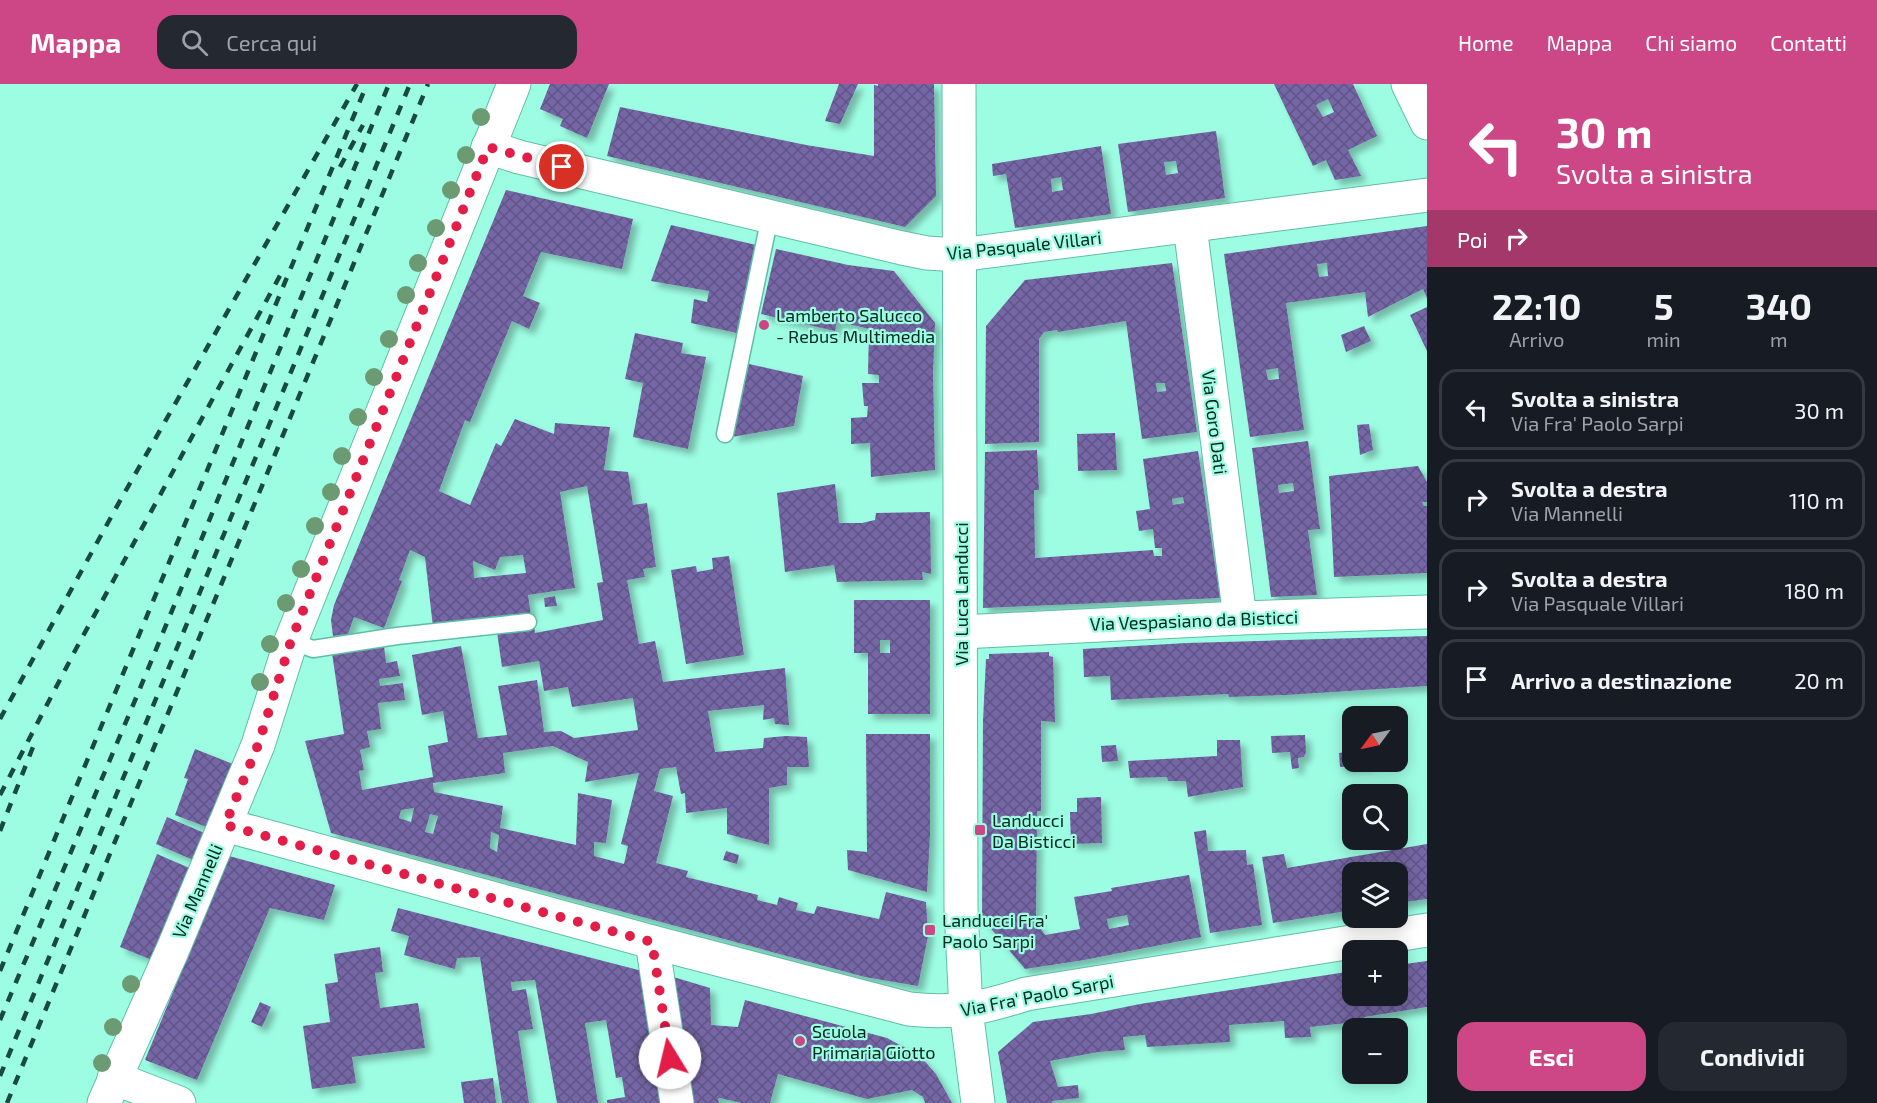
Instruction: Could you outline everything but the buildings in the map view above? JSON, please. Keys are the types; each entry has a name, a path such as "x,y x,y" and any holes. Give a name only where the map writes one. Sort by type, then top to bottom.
{"street":[{"name":"Via Mannelli","path":"109,1091 173,949 258,745 291,641 514,84"},
{"name":"Via Luca Landucci","path":"959,84 961,909 966,1010 978,1103"},
{"path":"1408,84 1427,123"},
{"name":"Via Pasquale Villari","path":"488,147 519,157 927,253 959,255 1427,195"},
{"name":"Via Goro Dati","path":"1190,226 1240,618"},
{"name":"Via Vespasiano da Bisticci","path":"961,632 1240,618 1427,612"},
{"name":"Via Fra' Paolo Sarpi","path":"225,825 909,1010 941,1012 966,1010 985,1007 1026,994 1427,930"},
{"path":"652,942 677,1103"},
{"path":"109,1091 179,1103"}],"lane":[{"path":"725,434 770,216"},
{"path":"291,641 313,649 398,636 528,622"}],"railway":[{"path":"0,719 121,499 357,84"},
{"path":"0,971 367,84"},
{"path":"0,1020 136,698 389,84"},
{"path":"0,1076 410,84"},
{"path":"7,1103 428,84"},
{"path":"340,167 363,125"},
{"path":"0,795 77,647 282,272"},
{"path":"0,831 33,747"}],"place":[{"name":"Lamberto Salucco - Rebus Multimedia","path":"764,325"},
{"name":"Landucci Da Bisticci","path":"980,830"},
{"name":"Landucci Fra' Paolo Sarpi","path":"930,930"},
{"name":"Scuola Primaria Giotto","path":"800,1041"}],"route":[{"path":"562,167 488,147 291,641 258,745 225,825 652,942 670,1058"}]}
